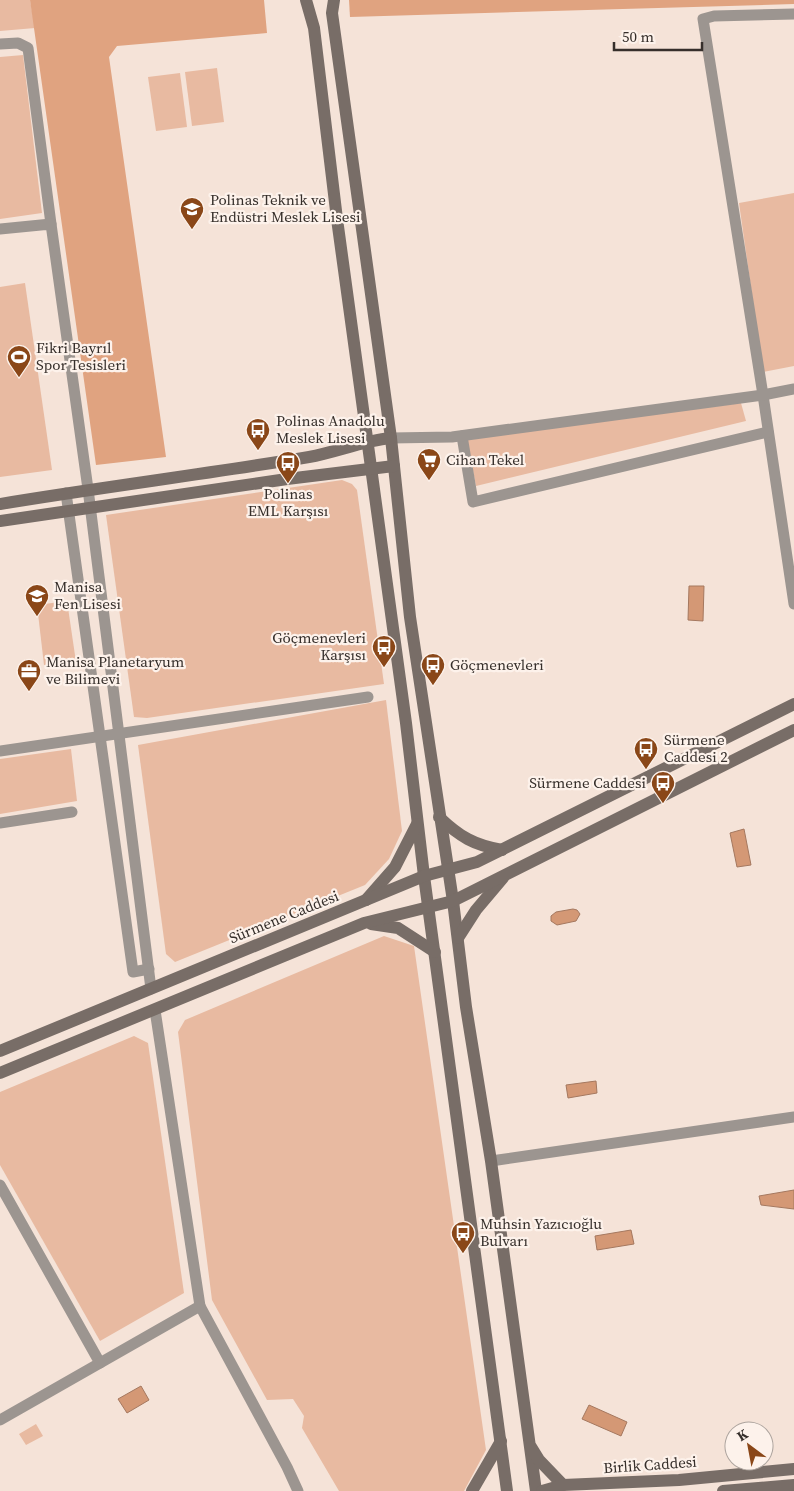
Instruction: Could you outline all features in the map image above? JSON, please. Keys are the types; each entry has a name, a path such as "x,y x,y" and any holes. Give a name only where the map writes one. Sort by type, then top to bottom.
{"main road":[{"path":"306,0 314,28 336,219 371,468 507,1491"},
{"path":"334,0 332,13 391,438 410,617 491,1161 536,1491"},
{"path":"0,504 88,488 312,457 367,441 391,438"},
{"path":"0,521 89,507 394,466"},
{"name":"Sürmene Caddesi","path":"0,1051 424,876 477,862 794,704"},
{"path":"0,1073 364,923 453,901 794,730"},
{"path":"439,817 457,835 482,846 502,850"},
{"path":"364,902 395,867 418,821"},
{"path":"458,938 476,910 508,872"},
{"path":"364,923 398,928 434,952"},
{"path":"472,1491 501,1440"},
{"path":"528,1442 539,1460 564,1488"},
{"name":"Birlik Caddesi","path":"542,1491 794,1469"},
{"path":"723,1491 794,1485"}],"street":[{"path":"794,14 714,16 703,19 764,395 794,604"},
{"path":"0,44 18,42 28,48 88,488 117,733 151,989"},
{"path":"0,230 51,224"},
{"path":"391,438 462,436 764,395 794,389"},
{"path":"462,436 473,502 768,432"},
{"path":"66,493 133,972 149,969"},
{"path":"0,751 368,697"},
{"path":"0,823 72,812"},
{"path":"155,1010 200,1306 287,1467 298,1491"},
{"path":"491,1161 794,1117"},
{"path":"0,1185 100,1363"},
{"path":"0,1420 200,1306"}],"shaded area":[{"path":"0,0 30,0 35,28 0,31"},
{"path":"30,0 264,0 267,33 117,46 109,57 166,457 96,465"},
{"path":"349,0 794,0 794,4 350,17"},
{"path":"23,55 42,213 0,219 0,57"},
{"path":"217,68 224,122 192,126 185,72"},
{"path":"180,73 187,127 156,131 148,77"},
{"path":"794,193 794,366 763,372 739,203"},
{"name":"Fikri Bayrıl Spor Tesisleri","path":"25,283 52,470 0,477 0,287"},
{"path":"741,403 746,421 476,486 467,439"},
{"path":"342,480 352,484 357,490 384,684 147,718 134,717 106,515"},
{"path":"689,586 704,586 703,621 688,620"},
{"path":"67,601 76,662 44,665 37,605"},
{"path":"386,700 402,831 389,859 365,885 175,962 166,954 138,745"},
{"path":"71,749 77,801 0,814 0,759"},
{"path":"744,829 751,865 737,867 730,833"},
{"path":"577,910 580,914 576,921 557,925 551,921 551,916 556,912"},
{"path":"384,936 414,946 486,1450 464,1491 339,1491 302,1428 304,1416 293,1399 267,1400 212,1300 178,1032 185,1020"},
{"path":"134,1036 148,1043 184,1293 100,1341 0,1165 0,1092"},
{"path":"596,1081 597,1093 568,1098 566,1085"},
{"path":"794,1190 794,1209 761,1205 759,1196"},
{"path":"631,1230 634,1244 597,1250 595,1236"},
{"path":"141,1386 149,1400 127,1413 118,1399"},
{"path":"589,1405 627,1422 621,1436 582,1419"},
{"path":"36,1424 43,1436 26,1445 19,1434"}],"place":[{"name":"Polinas Teknik ve Endüstri Meslek Lisesi","path":"192,230"},
{"name":"Fikri Bayrıl Spor Tesisleri","path":"19,378"},
{"name":"Polinas Anadolu Meslek Lisesi","path":"258,451"},
{"name":"Cihan Tekel","path":"429,481"},
{"name":"Polinas EML Karşısı","path":"288,484"},
{"name":"Manisa Fen Lisesi","path":"37,617"},
{"name":"Göçmenevleri Karşısı","path":"384,668"},
{"name":"Göçmenevleri","path":"433,686"},
{"name":"Manisa Planetaryum ve Bilimevi","path":"29,692"},
{"name":"Sürmene Caddesi 2","path":"646,770"},
{"name":"Sürmene Caddesi","path":"663,804"},
{"name":"Muhsin Yazıcıoğlu Bulvarı","path":"463,1254"}]}
